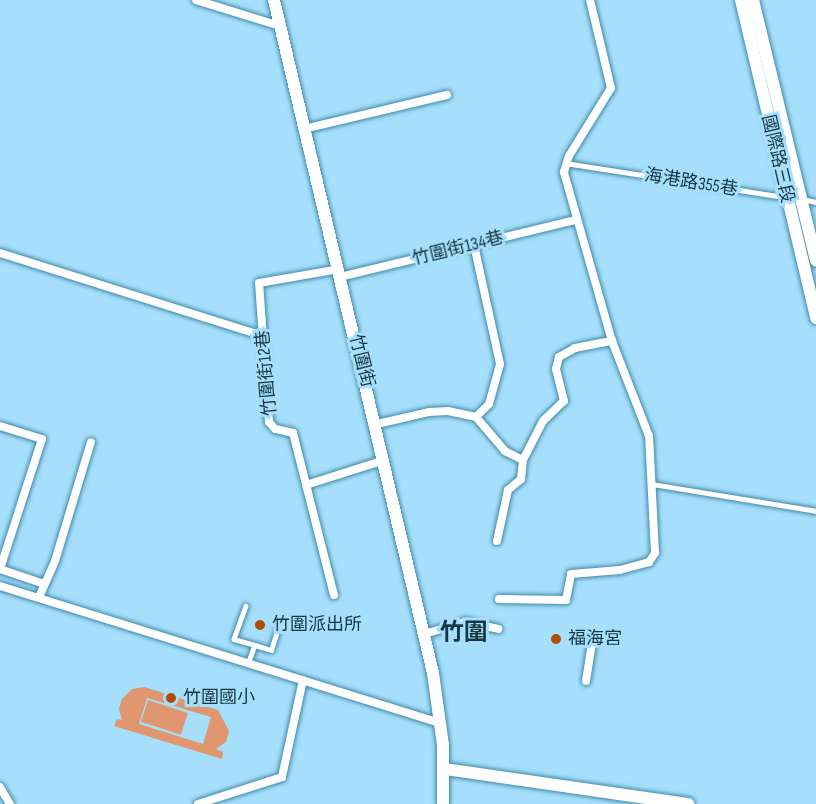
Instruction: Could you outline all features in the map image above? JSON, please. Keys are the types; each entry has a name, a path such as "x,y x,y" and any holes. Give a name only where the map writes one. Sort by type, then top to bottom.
{"street":[{"path":"196,0 280,26"},
{"name":"竹圍街","path":"274,0 377,424 424,634 441,723 445,769 444,804"},
{"path":"499,599 566,600 571,574 620,570 649,562 655,553 649,436 612,341 564,172 565,163 611,88 590,0"},
{"name":"國際路三段","path":"741,0 785,197 816,318"},
{"name":"國際路三段","path":"753,0 816,261"},
{"path":"304,129 447,95"},
{"name":"竹圍街134巷","path":"339,273 474,245 576,220"},
{"path":"474,245 500,364 489,404 476,417"},
{"path":"0,253 263,336"},
{"name":"竹圍街12巷","path":"334,595 293,433 275,429 269,422 259,283 339,273"},
{"path":"497,541 507,490 521,479 523,460 543,421 564,401 556,369 559,357 575,348 612,341"},
{"path":"377,424 429,412 448,411 476,417 505,451 523,460"},
{"path":"0,426 42,439 0,569 44,584"},
{"path":"40,595 91,442"},
{"path":"306,485 385,460"},
{"path":"0,586 40,595 248,664 441,723"},
{"path":"424,634 466,622 498,629"},
{"path":"586,681 592,644"},
{"path":"198,804 282,777 303,680"},
{"path":"445,769 689,804"},
{"path":"0,787 10,804"}],"lane":[{"name":"海港路355巷","path":"565,163 816,202"},
{"path":"652,484 816,510"},
{"path":"246,606 234,639 271,651 279,625"},
{"path":"248,664 255,645"}],"shaded area":[{"path":"144,687 218,710 229,731 226,742 216,749 223,752 222,759 114,726 117,719 122,720 119,709 122,699 132,689","holes":["147,698 211,717 203,744 139,724"]},
{"path":"148,700 188,713 181,735 141,722"}],"place":[{"name":"竹圍派出所","path":"260,625"},
{"name":"福海宮","path":"556,639"},
{"name":"竹圍國小","path":"171,698"}],"district":[{"name":"竹圍","path":"464,633"}]}
